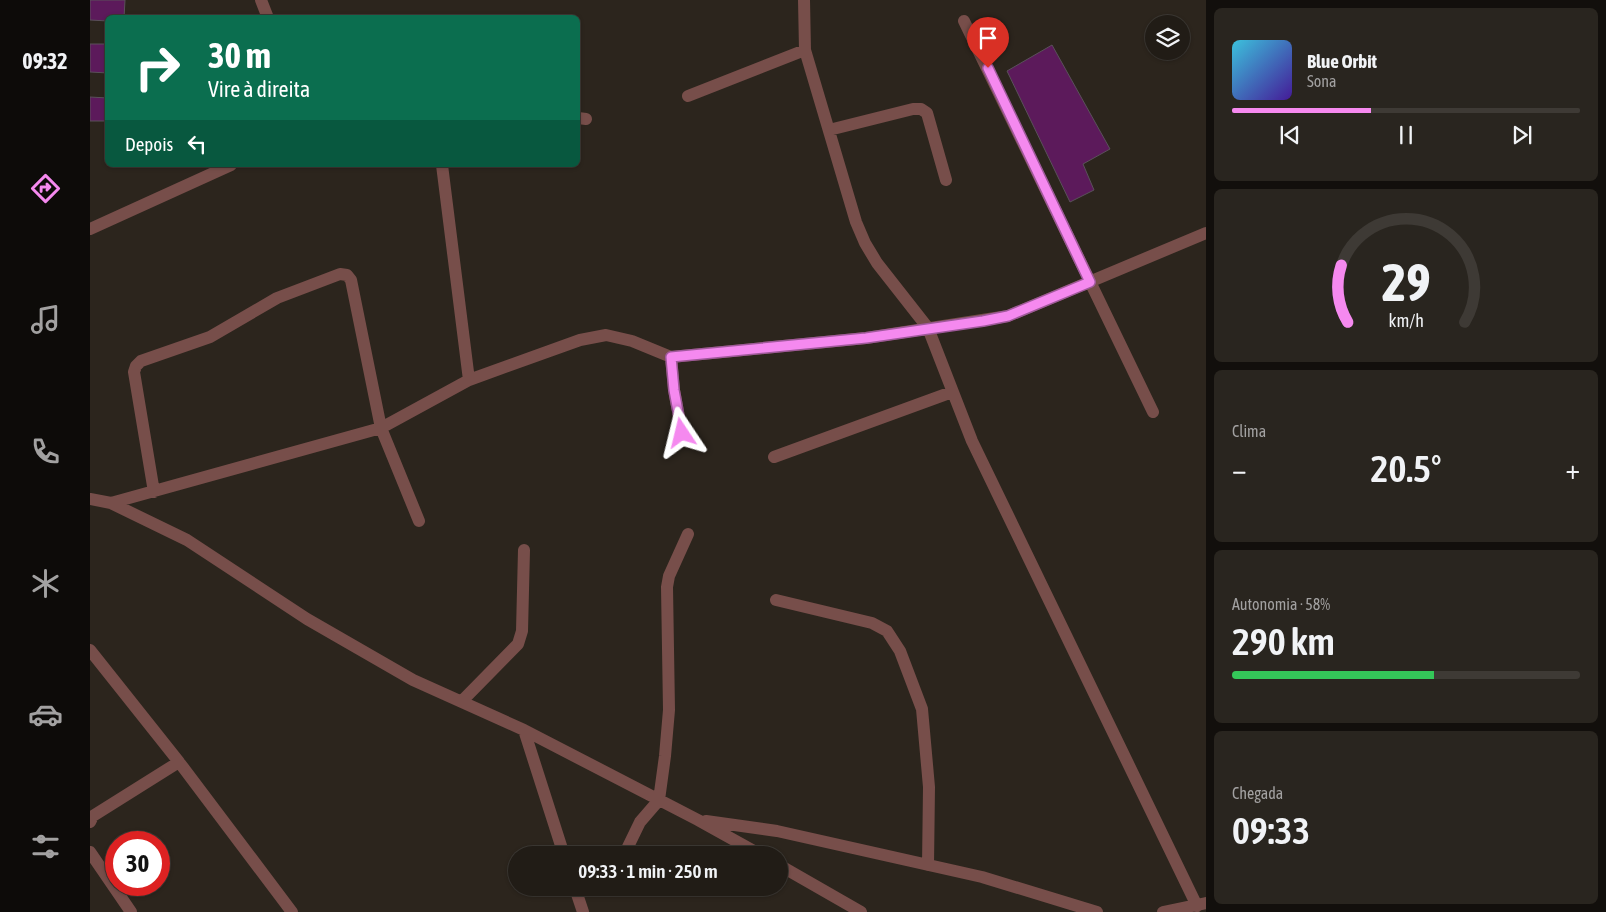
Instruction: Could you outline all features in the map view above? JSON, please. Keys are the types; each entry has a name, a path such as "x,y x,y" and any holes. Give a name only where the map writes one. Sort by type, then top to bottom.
{"street":[{"path":"804,0 805,50 856,222 865,243 877,262 928,328 972,441 1201,904 1163,912"},
{"path":"263,1 267,15"},
{"path":"964,21 1153,412"},
{"path":"688,96 805,50"},
{"path":"829,130 913,109 921,109 927,113 946,180"},
{"path":"90,229 227,167"},
{"path":"442,167 469,380"},
{"path":"112,503 381,428 469,380 580,340 606,335 632,341 671,357 866,338 983,321 1008,316 1206,233"},
{"path":"154,492 134,372 136,366 141,361 210,337 277,298 340,274 347,275 351,280 381,428 419,521"},
{"path":"671,357 674,390 682,433"},
{"path":"774,457 952,392"},
{"path":"90,499 112,503 187,540 307,619 413,680 524,730 745,846"},
{"path":"628,846 640,822 659,800 669,710 667,587 669,576 688,534"},
{"path":"462,701 518,644 522,631 524,550"},
{"path":"776,600 872,623 887,631 900,651 922,709 929,787 928,865"},
{"path":"90,650 179,762 292,912"},
{"path":"524,730 561,846"},
{"path":"90,822 93,816 179,762"},
{"path":"698,820 777,831 982,877 1097,912"},
{"path":"90,852 131,912"},
{"path":"788,870 861,912"},
{"path":"578,896 583,912"}],"building":[{"path":"90,0 125,0 124,15 105,15 105,21 90,20"},
{"path":"90,44 105,44 105,73 90,72"},
{"path":"1052,45 1110,149 1083,164 1094,190 1070,202 1007,71"},
{"path":"90,97 105,98 105,121 90,121"}],"route":[{"path":"682,433 674,390 671,357 866,338 983,321 1008,316 1090,282 988,68"}]}
